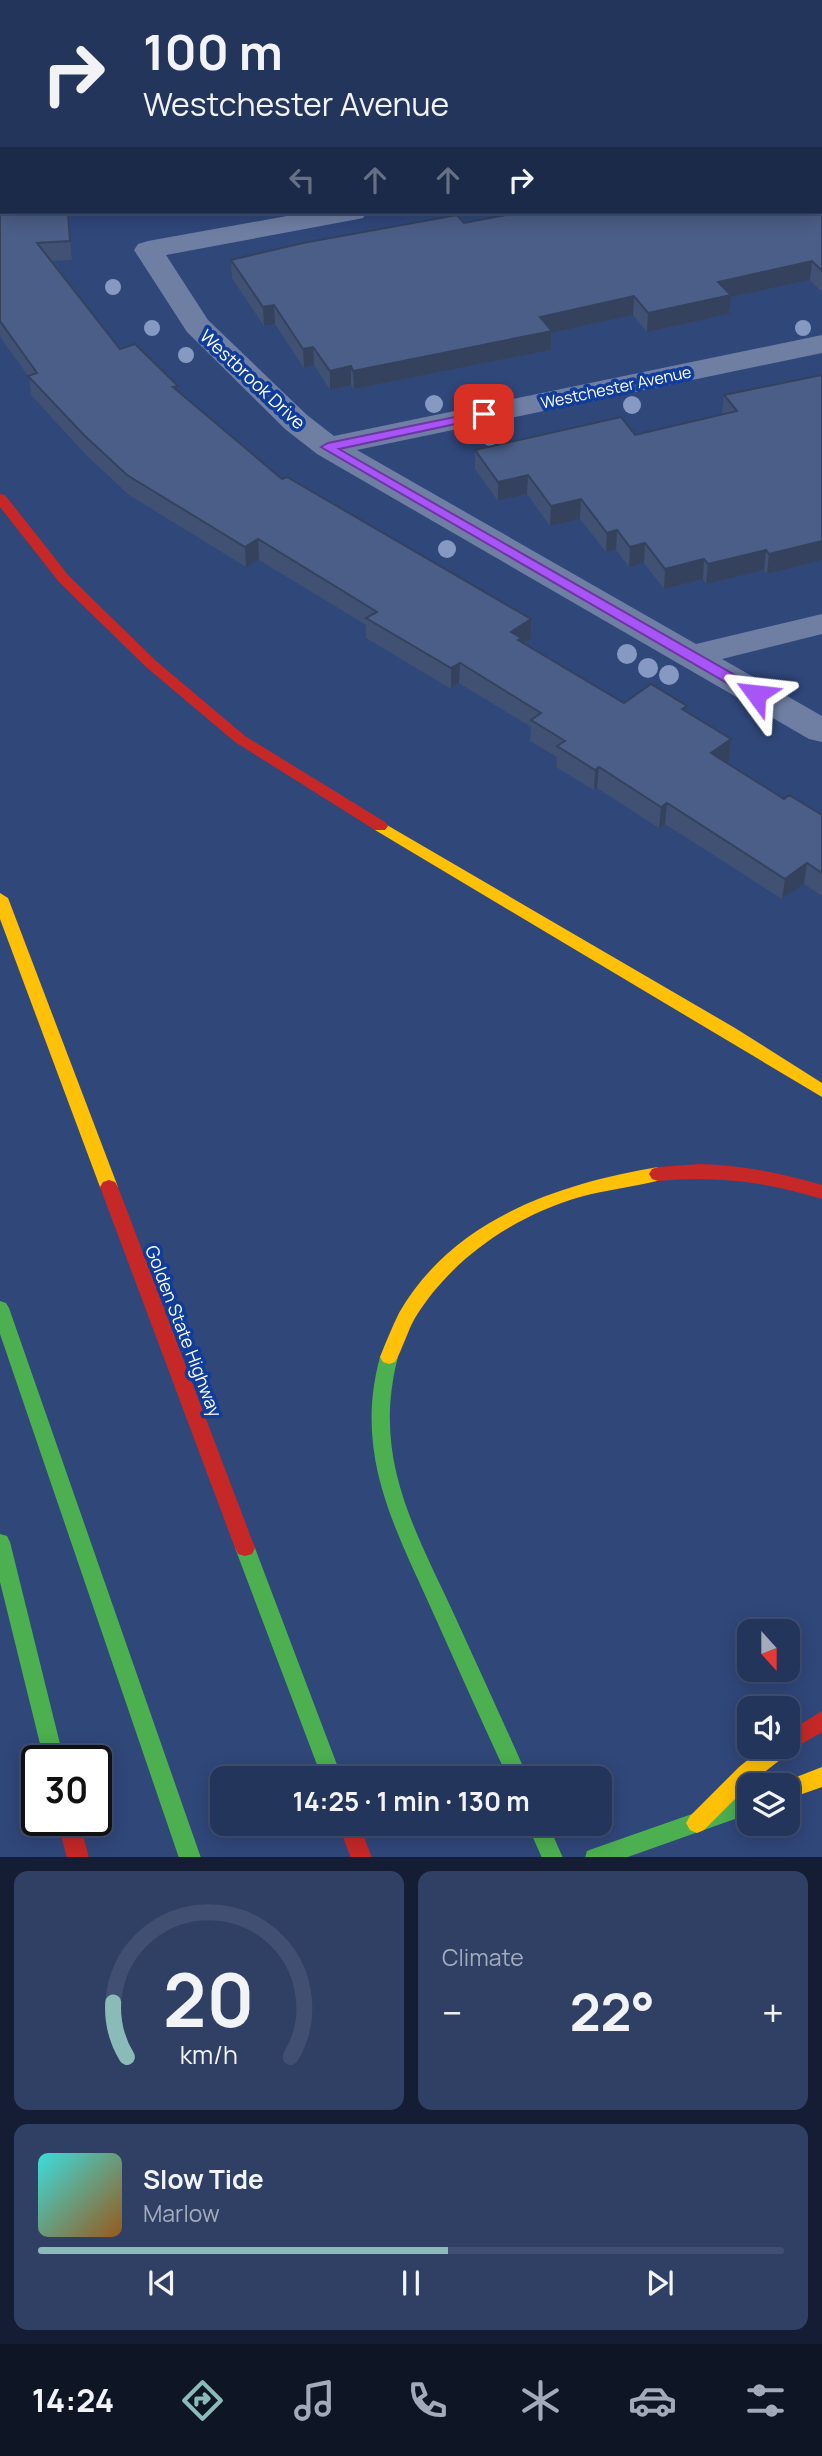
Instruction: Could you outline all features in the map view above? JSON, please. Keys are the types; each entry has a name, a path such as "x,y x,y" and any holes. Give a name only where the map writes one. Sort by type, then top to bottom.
{"main road":[{"path":"0,498 64,579 150,663 240,738 371,821 729,1032 822,1091"},
{"name":"Golden State Highway","path":"0,898 327,1766"},
{"path":"513,1766 394,1504 384,1467 379,1430 381,1393 388,1359 401,1326 419,1296 441,1269 467,1245 532,1206 569,1192 648,1174 690,1171 774,1177 822,1192"},
{"path":"0,1308 190,1857"},
{"path":"0,1542 50,1745"},
{"path":"800,1734 822,1720"},
{"path":"691,1825 765,1759"},
{"path":"800,1785 822,1777"},
{"path":"595,1857 737,1808"},
{"path":"72,1836 78,1857"},
{"path":"354,1836 362,1857"},
{"path":"543,1836 553,1857"}],"street":[{"name":"Westbrook Drive","path":"342,214 148,250 197,326 296,422 328,447 822,731"},
{"name":"Westchester Avenue","path":"328,447 822,344"},
{"path":"690,656 822,624"}],"building":[{"path":"0,214 68,214 70,241 37,243 120,349 135,344 178,386 173,387 282,479 287,477 531,619 511,632 521,638 518,640 624,703 651,684 687,706 682,709 731,739 711,753 784,799 789,795 822,815 822,873 807,863 785,879 667,803 661,807 599,767 595,770 557,746 565,741 531,720 541,713 460,663 451,668 366,618 377,612 258,539 245,547 127,475 84,435 28,376 37,373 0,321"},
{"path":"511,214 822,214 822,271 812,261 718,282 731,295 648,313 634,296 540,317 552,331 353,371 351,366 330,371 313,347 303,349 274,305 263,307 231,260 303,243 457,215 464,223"},
{"path":"822,375 822,541 769,554 766,550 708,564 704,559 665,569 645,543 630,547 617,530 607,533 581,499 551,506 528,475 498,482 475,450 621,417 635,435 737,411 724,395"}],"traffic: fast":[{"path":"0,1308 190,1857"},
{"path":"389,1357 380,1412 382,1449 394,1504 513,1766"},
{"path":"0,1542 50,1745"},
{"path":"245,1548 327,1766"},
{"path":"598,1857 737,1808"},
{"path":"543,1836 553,1857"}],"traffic: slow":[{"path":"380,826 729,1032 822,1091"},
{"path":"0,898 109,1187"},
{"path":"389,1357 407,1316 431,1281 461,1252 495,1227 533,1207 574,1192 658,1174"},
{"path":"697,1823 746,1774 765,1759"},
{"path":"800,1785 822,1777"}],"traffic: jam":[{"path":"0,498 64,579 150,663 240,739 380,826"},
{"path":"658,1174 700,1171 741,1173 781,1180 822,1192"},
{"path":"109,1187 245,1548"},
{"path":"800,1735 822,1720"},
{"path":"72,1836 78,1857"},
{"path":"354,1836 362,1857"}],"route":[{"path":"484,414 328,447 756,694"}]}
